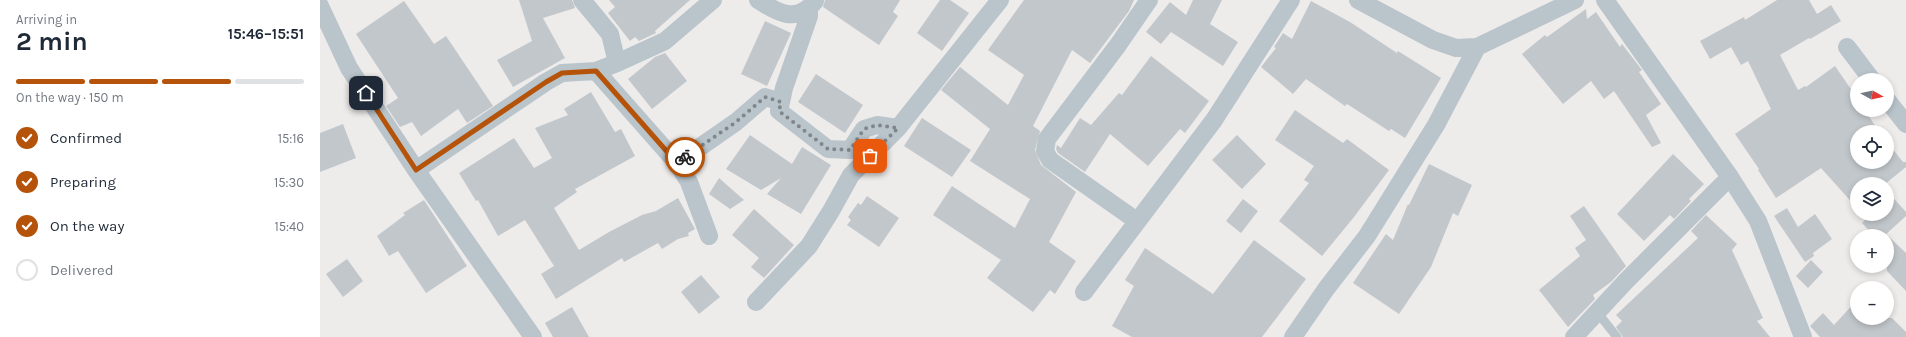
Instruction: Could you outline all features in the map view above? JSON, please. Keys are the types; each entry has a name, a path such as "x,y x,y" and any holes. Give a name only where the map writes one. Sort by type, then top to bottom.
{"street":[{"path":"582,0 610,34 618,63"},
{"path":"416,170 546,82 562,73 596,71 618,63 665,41 713,0"},
{"path":"758,0 776,12 791,15 812,5"},
{"path":"756,302 808,246 831,211 851,175 898,128 1000,0"},
{"path":"1137,221 1050,160 1045,151 1047,139 1118,45 1149,0"},
{"path":"1084,292 1214,120 1291,0"},
{"path":"1358,0 1432,40 1456,48 1477,47 1575,0"},
{"path":"1604,0 1730,177 1758,221 1803,337"},
{"path":"812,5 784,88 779,111 828,149 850,150 864,129 877,125 898,128"},
{"path":"320,6 350,68 416,170 533,337"},
{"path":"1293,337 1326,289 1367,236 1436,125 1477,47"},
{"path":"1847,47 1867,73"},
{"path":"596,71 677,163 689,182 709,236"},
{"path":"677,163 736,122 765,97 781,102"},
{"path":"1894,109 1906,124"},
{"path":"1574,337 1626,281 1730,177"}],"lane":[{"path":"1597,312 1617,337"}],"building":[{"path":"519,0 572,0 575,8 543,18 565,58 513,87 497,60 532,41"},
{"path":"609,0 690,0 655,31 656,33 639,41 635,37 630,41 608,13 615,7"},
{"path":"825,0 900,0 893,12 898,16 879,45 823,7"},
{"path":"940,0 950,0 969,13 942,51 917,33"},
{"path":"1024,0 1134,0 1129,11 1090,63 1072,50 1033,126 1040,131 1035,150 1041,165 1076,192 1049,242 1076,261 1055,294 1050,290 1033,312 987,278 1001,260 933,215 952,186 1015,228 1030,199 970,161 990,129 941,90 960,67 1008,105 1024,75 988,50"},
{"path":"1193,0 1222,0 1210,24 1238,42 1223,66 1171,32 1161,44 1146,32 1170,2 1186,15"},
{"path":"1777,0 1809,0 1817,14 1831,5 1841,21 1780,55 1798,90 1805,86 1806,87 1835,66 1850,88 1850,117 1869,117 1875,125 1850,125 1850,169 1894,169 1894,151 1903,162 1906,162 1906,167 1894,177 1850,177 1850,200 1821,168 1776,198 1758,170 1759,169 1735,134 1771,109 1748,61 1741,65 1731,47 1710,59 1700,41 1744,17 1745,20"},
{"path":"404,1 434,44 446,36 493,106 467,123 458,109 421,136 412,122 400,127 386,106 398,98 356,34"},
{"path":"1311,1 1350,22 1397,53 1398,51 1441,78 1405,138 1391,129 1389,131 1347,104 1345,106 1306,79 1293,94 1261,67 1276,48 1274,47 1283,33 1292,39"},
{"path":"1586,9 1587,19 1596,12 1620,47 1622,44 1642,70 1639,72 1661,104 1646,115 1661,143 1652,147 1614,91 1604,99 1591,81 1563,104 1522,54 1545,35 1547,37"},
{"path":"765,21 791,33 767,86 741,74"},
{"path":"665,53 687,81 652,109 628,79 655,57"},
{"path":"1151,56 1209,101 1185,133 1180,129 1148,166 1110,134 1085,172 1058,153 1056,149 1057,145 1061,148 1080,118 1091,125 1119,93 1122,95"},
{"path":"816,74 863,105 845,133 798,102"},
{"path":"591,92 615,132 621,129 635,156 575,189 577,192 554,208 579,250 609,232 642,215 656,211 678,198 695,229 688,233 689,236 678,239 662,249 658,243 624,262 622,258 556,299 541,274 554,266 525,220 498,236 478,200 476,201 459,173 514,138 534,168 552,158 535,128 568,115 564,109"},
{"path":"1295,110 1343,143 1347,139 1389,170 1354,217 1322,256 1279,221 1309,183 1304,180 1314,166 1275,140"},
{"path":"922,118 971,150 952,177 904,146"},
{"path":"343,124 356,158 320,172 320,133"},
{"path":"750,135 792,164 802,147 831,165 801,214 767,194 781,178 761,190 726,169"},
{"path":"1237,135 1266,164 1242,189 1212,160"},
{"path":"1673,154 1704,184 1689,199 1691,201 1674,219 1670,215 1644,241 1617,214"},
{"path":"1429,164 1472,185 1458,216 1453,213 1431,267 1399,314 1353,283 1386,234 1393,240 1408,204 1409,205"},
{"path":"719,178 744,200 730,209 709,194"},
{"path":"867,196 899,218 879,247 847,225 851,220 848,217 858,203 861,205"},
{"path":"1243,199 1258,211 1241,233 1226,221"},
{"path":"1894,199 1906,212 1906,216 1892,229 1868,229 1862,223 1864,221 1894,221"},
{"path":"424,200 467,266 426,293 398,251 389,256 377,236 405,215 403,213"},
{"path":"1584,206 1626,266 1611,282 1593,295 1595,299 1568,327 1539,290 1580,256 1575,248 1586,240 1570,216"},
{"path":"1787,208 1798,227 1815,214 1832,239 1813,253 1814,256 1805,262 1774,216"},
{"path":"754,209 794,245 764,278 751,267 759,258 732,235"},
{"path":"1706,215 1737,244 1732,250 1763,318 1757,321 1770,337 1623,337 1616,327 1622,321 1616,315 1698,238 1691,231"},
{"path":"1254,240 1306,279 1262,337 1132,337 1112,326 1134,286 1125,280 1145,248 1213,294"},
{"path":"1894,242 1906,253 1906,291 1889,273 1894,273"},
{"path":"347,259 363,281 343,297 326,274"},
{"path":"1811,260 1823,272 1808,288 1796,276"},
{"path":"701,275 720,297 699,314 681,292"},
{"path":"572,307 589,337 553,337 545,323"},
{"path":"1850,308 1850,325 1894,325 1894,320 1906,332 1906,337 1820,337 1810,326 1823,313 1834,325"}],"way so far":[{"path":"685,157 736,122 765,97 781,102 779,111 828,149 850,150 864,129 877,125 898,128 870,156"}],"route":[{"path":"366,93 416,170 546,82 562,73 596,71 647,127 677,163 685,157"}]}
